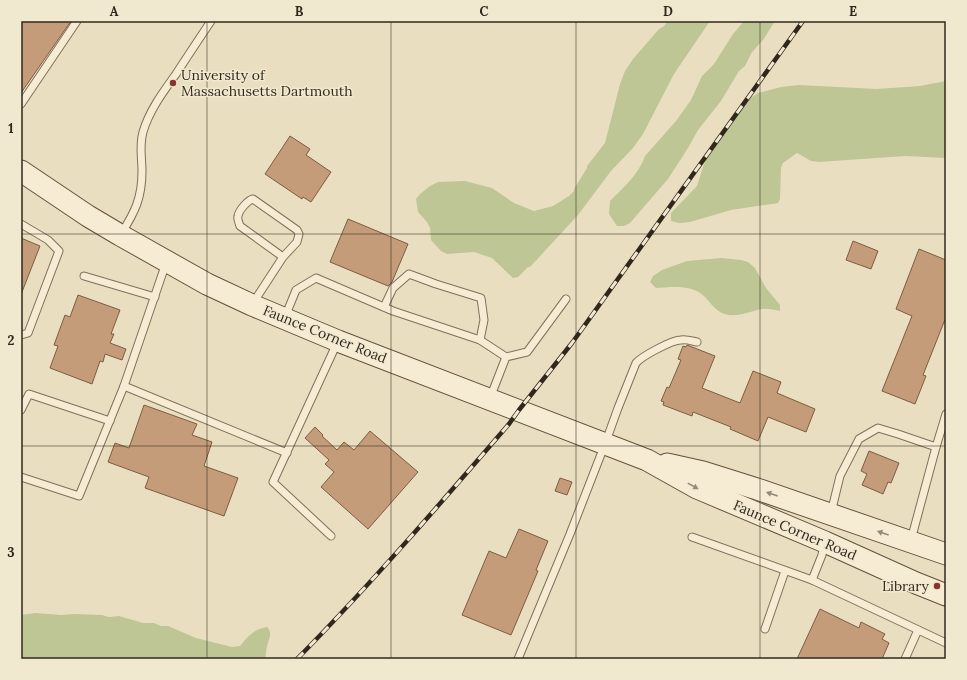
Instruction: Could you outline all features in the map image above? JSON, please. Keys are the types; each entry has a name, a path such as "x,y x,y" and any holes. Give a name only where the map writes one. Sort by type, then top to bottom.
{"main road":[{"name":"Faunce Corner Road","path":"22,176 166,262 207,284 252,305 338,341 647,460 697,488 946,595"},
{"name":"Faunce Corner Road","path":"647,460 703,472 946,554"},
{"path":"825,542 831,515"}],"lane":[{"path":"21,104 77,21"},
{"path":"120,235 133,215 140,194 142,172 141,141 147,121 159,98 211,21"},
{"path":"252,305 283,257 297,242 299,234 297,230 253,199 249,200 238,216 240,226 283,257"},
{"path":"21,224 48,240 59,251 28,333 21,335"},
{"path":"21,477 79,496 124,386 166,262"},
{"path":"384,307 393,288 409,274 481,298 484,320 480,340"},
{"path":"84,276 155,297"},
{"path":"285,319 296,290 316,278 384,307 480,340 506,357 527,352 566,299"},
{"path":"518,659 570,534 636,363 644,356 674,342 681,340 692,340 697,342"},
{"path":"331,536 273,482 338,341"},
{"path":"490,399 506,357"},
{"path":"124,386 287,453"},
{"path":"21,410 29,394 110,421"},
{"path":"910,542 946,414"},
{"path":"831,515 840,476 859,439 878,428 936,447"},
{"path":"692,537 812,580 946,643"},
{"path":"812,580 822,555 825,542"},
{"path":"765,629 785,571"},
{"path":"905,659 918,630"}],"green space":[{"path":"668,21 710,21 674,74 643,134 633,148 611,171 578,215 530,267 528,267 518,277 513,278 492,258 474,252 447,254 441,251 431,240 430,228 418,212 416,199 420,194 438,182 465,181 492,188 514,203 534,211 553,206 569,196 574,191 587,166 605,143 620,84 625,71 633,59 659,29"},
{"path":"744,21 775,21 763,40 752,52 745,66 739,71 721,101 698,130 668,179 630,223 624,226 617,226 609,214 610,201 630,180 639,169 645,156 676,121 691,100 702,76 714,64 733,34"},
{"path":"946,81 946,158 905,156 819,162 811,161 797,153 783,163 781,168 780,199 778,203 731,210 690,222 679,223 671,221 671,213 697,186 715,139 744,102 758,93 781,87 799,85 877,89 920,86"},
{"path":"721,258 748,262 755,268 766,288 780,305 780,311 764,309 739,315 725,314 718,311 699,292 681,287 656,288 650,282 653,276 662,270 687,261"},
{"path":"35,613 61,615 102,615 109,617 119,616 143,623 154,623 161,626 168,626 196,638 232,647 240,646 252,634 262,628 267,627 269,629 270,636 265,659 21,659 21,615"}],"building":[{"path":"21,21 71,21 21,93"},
{"path":"290,136 310,149 306,155 331,172 311,202 303,197 302,199 265,174"},
{"path":"348,219 408,244 392,282 388,286 330,262"},
{"path":"21,238 40,246 22,292 21,292"},
{"path":"853,241 878,251 871,269 846,260"},
{"path":"919,249 946,260 946,317 923,375 926,376 915,404 882,391 912,316 896,309"},
{"path":"78,295 120,310 111,334 114,334 110,343 126,349 122,360 105,354 103,362 100,361 92,384 50,368 58,346 54,345 65,315 70,317"},
{"path":"687,345 715,356 702,388 740,403 753,371 781,382 777,393 815,409 806,432 768,417 758,441 730,429 731,427 693,412 692,416 663,405 664,402 661,401 667,387 669,388 681,360 678,359 683,346 686,347"},
{"path":"144,405 197,424 192,435 212,442 204,466 238,478 224,516 145,488 149,477 108,462 115,443 129,448"},
{"path":"315,427 337,450 344,442 354,450 370,431 418,472 368,529 321,487 334,472 325,464 329,460 305,438"},
{"path":"869,451 899,463 891,483 888,482 883,494 862,485 867,474 861,471"},
{"path":"560,478 572,482 567,495 555,491"},
{"path":"519,529 548,541 536,570 538,571 511,635 462,615 489,551 506,558"},
{"path":"820,609 859,628 861,622 885,634 882,639 889,643 882,659 797,659"}],"railway":[{"path":"297,659 378,573 509,424 572,343 803,21"}],"place":[{"name":"University of Massachusetts Dartmouth","path":"173,83"},
{"name":"Library","path":"937,586"}]}
